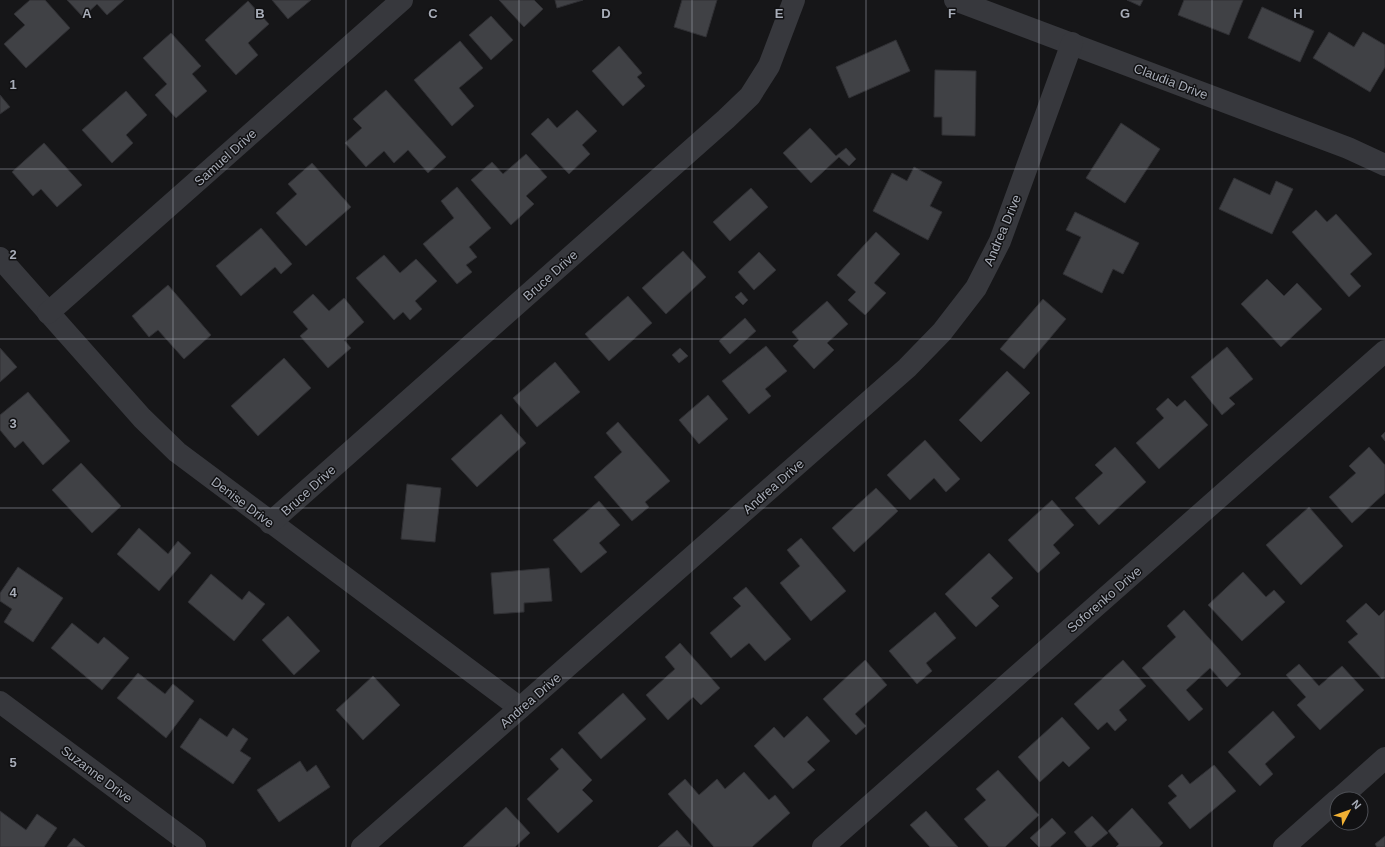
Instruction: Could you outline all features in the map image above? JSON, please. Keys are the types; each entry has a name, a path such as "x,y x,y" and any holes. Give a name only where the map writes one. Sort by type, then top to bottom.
{"street":[{"name":"Samuel Drive","path":"48,313 402,0"},
{"name":"Bruce Drive","path":"270,524 750,96 769,66 794,0"},
{"name":"Claudia Drive","path":"955,0 1348,148 1385,165"},
{"name":"Andrea Drive","path":"362,847 907,368 942,332 976,288 1000,241 1072,43"},
{"name":"Denise Drive","path":"0,258 142,418 177,452 270,524 520,708"},
{"name":"Soforenko Drive","path":"823,847 1385,351"},
{"name":"Suzanne Drive","path":"0,702 194,847"},
{"path":"1348,791 1385,758"},
{"path":"1284,847 1329,808"}],"building":[{"path":"30,0 45,0 70,28 26,68 4,44 25,25 14,14"},
{"path":"67,0 124,0 107,15 97,4 83,17"},
{"path":"272,0 311,0 288,19"},
{"path":"499,0 534,0 543,9 524,27"},
{"path":"555,0 583,0 557,8"},
{"path":"682,0 717,0 706,37 674,27"},
{"path":"1127,0 1143,0 1140,6"},
{"path":"1184,0 1243,0 1229,35 1178,15"},
{"path":"248,1 269,24 248,43 258,55 236,75 205,40"},
{"path":"1262,7 1314,31 1300,62 1248,38"},
{"path":"491,16 513,40 491,60 469,35"},
{"path":"1329,32 1354,47 1363,32 1385,45 1385,67 1370,92 1313,58"},
{"path":"171,33 201,66 192,74 207,91 176,118 155,95 167,84 143,58"},
{"path":"896,40 910,71 849,98 836,67"},
{"path":"460,41 483,68 459,88 474,106 452,126 414,80"},
{"path":"619,46 642,73 637,77 645,86 623,106 592,71"},
{"path":"935,70 976,71 975,136 942,135 942,117 934,117"},
{"path":"386,90 446,157 428,173 408,150 394,163 384,151 366,167 345,143 362,128 353,119"},
{"path":"126,91 147,115 126,135 133,143 112,163 82,130"},
{"path":"0,95 10,107 0,114"},
{"path":"577,110 597,131 582,145 590,154 569,174 531,134 548,118 557,128"},
{"path":"1121,123 1160,149 1125,203 1086,178"},
{"path":"810,128 836,156 846,148 856,159 849,166 839,157 811,183 783,153"},
{"path":"44,143 82,185 57,207 41,189 33,196 12,172"},
{"path":"526,154 547,177 526,196 534,204 511,225 471,180 492,162 503,174"},
{"path":"312,163 351,207 306,246 276,213 297,194 288,184"},
{"path":"914,167 942,182 930,206 942,212 928,240 873,211 892,173 907,181"},
{"path":"1234,178 1270,195 1276,181 1293,189 1272,234 1219,209"},
{"path":"457,187 491,228 469,247 477,257 466,265 472,272 457,284 423,244 454,218 441,201"},
{"path":"751,188 768,207 730,241 713,222"},
{"path":"1316,210 1327,222 1336,214 1372,254 1350,274 1361,286 1349,297 1292,232"},
{"path":"1075,212 1139,243 1123,274 1113,269 1102,293 1063,274 1081,237 1066,230"},
{"path":"261,228 292,264 281,274 275,267 241,296 216,266"},
{"path":"876,232 900,254 874,283 886,293 865,315 848,300 856,292 837,275"},
{"path":"683,251 706,277 666,314 642,288"},
{"path":"759,252 776,270 754,290 738,272"},
{"path":"384,255 400,273 416,259 437,281 415,301 422,309 410,320 403,312 394,320 356,278"},
{"path":"1267,279 1284,296 1297,283 1322,309 1281,347 1241,304"},
{"path":"168,285 211,335 184,359 158,330 149,337 132,316"},
{"path":"741,292 748,300 743,305 735,297"},
{"path":"313,294 329,311 344,298 364,322 344,340 351,348 328,368 300,336 308,329 293,312"},
{"path":"628,296 652,323 609,361 585,334"},
{"path":"1043,299 1066,319 1024,369 1000,349"},
{"path":"827,301 848,324 827,343 834,350 814,369 793,346 799,340 792,332"},
{"path":"745,318 756,331 730,354 719,341"},
{"path":"766,346 787,371 765,389 771,396 749,414 722,381"},
{"path":"1227,347 1253,379 1229,398 1235,404 1222,415 1191,377"},
{"path":"0,348 17,367 0,382"},
{"path":"680,348 688,356 679,363 672,355"},
{"path":"284,358 311,388 258,436 231,406"},
{"path":"555,362 580,392 537,427 513,398"},
{"path":"1007,371 1030,393 981,442 959,420"},
{"path":"28,392 70,441 43,465 23,441 15,448 0,430 0,415"},
{"path":"708,395 728,419 699,444 679,420"},
{"path":"1168,398 1177,407 1185,400 1208,425 1159,469 1136,443 1164,418 1156,409"},
{"path":"501,414 526,443 477,487 451,459"},
{"path":"618,422 670,481 645,502 649,507 632,521 594,477 622,452 606,433"},
{"path":"1385,432 1385,441 1381,436"},
{"path":"925,440 960,479 946,492 934,478 910,500 887,475"},
{"path":"1115,447 1146,482 1099,525 1075,498 1103,473 1095,465"},
{"path":"1369,447 1385,465 1385,493 1352,523 1329,497 1356,473 1349,466"},
{"path":"81,463 121,506 92,533 52,490"},
{"path":"407,484 441,488 435,542 401,539"},
{"path":"876,488 898,511 854,552 832,528"},
{"path":"1052,500 1074,525 1053,545 1060,553 1038,573 1008,540"},
{"path":"599,501 620,525 599,543 607,552 581,573 553,540"},
{"path":"1309,507 1343,546 1301,585 1266,545"},
{"path":"139,528 168,554 178,541 191,553 159,591 117,554"},
{"path":"801,538 846,591 811,621 780,583 800,566 787,550"},
{"path":"989,553 1013,578 991,598 999,606 976,627 945,594"},
{"path":"18,567 63,598 33,642 4,622 12,609 0,601 0,593"},
{"path":"549,568 552,601 524,603 524,612 494,614 491,573"},
{"path":"1243,572 1266,597 1274,590 1285,602 1242,641 1208,605"},
{"path":"211,574 242,600 249,591 265,604 234,641 188,602"},
{"path":"746,587 791,639 765,661 749,643 731,658 710,633 741,606 733,598"},
{"path":"1366,603 1379,616 1385,610 1385,677 1382,679 1348,642 1358,634 1346,621"},
{"path":"1184,610 1241,674 1227,687 1210,668 1186,690 1203,709 1189,721 1142,668 1176,637 1167,626"},
{"path":"935,612 956,638 926,663 932,671 917,684 889,651"},
{"path":"288,616 320,651 294,675 262,640"},
{"path":"72,623 98,644 104,637 129,658 102,690 51,648"},
{"path":"680,643 720,688 701,705 693,697 668,720 646,695 675,669 665,657"},
{"path":"865,660 887,685 855,714 866,726 856,735 823,699"},
{"path":"1123,660 1146,686 1119,710 1127,720 1115,731 1107,722 1098,730 1074,704"},
{"path":"1299,664 1319,686 1342,666 1364,690 1320,730 1297,705 1306,697 1286,675"},
{"path":"138,673 165,694 173,684 194,701 166,738 117,698"},
{"path":"373,676 400,705 363,740 336,710"},
{"path":"623,693 646,719 601,759 578,733"},
{"path":"1273,711 1295,737 1265,764 1273,774 1260,786 1228,752"},
{"path":"807,716 830,741 807,762 815,770 793,789 754,746 774,727 784,738"},
{"path":"1062,717 1090,748 1069,767 1063,761 1040,782 1018,757"},
{"path":"200,718 227,737 233,728 248,739 240,751 251,758 233,784 180,747"},
{"path":"562,748 592,780 582,790 593,801 558,833 527,799 559,769 550,759"},
{"path":"300,761 307,772 316,765 330,787 279,822 257,790"},
{"path":"1214,765 1236,791 1190,829 1168,803 1177,796 1168,786 1182,774 1190,784"},
{"path":"998,770 1039,815 1005,847 989,847 964,819 986,800 976,789"},
{"path":"744,772 769,800 775,795 790,813 752,847 714,847 668,794 685,779 699,795 717,779 725,789"},
{"path":"506,807 530,833 515,847 463,847"},
{"path":"1132,808 1163,843 1159,847 1116,847 1119,844 1108,831"},
{"path":"0,811 26,830 37,814 57,828 44,847 0,847"},
{"path":"926,811 958,847 930,847 910,825"},
{"path":"1092,816 1108,833 1091,847 1087,847 1074,832"},
{"path":"1052,818 1066,833 1050,847 1039,847 1030,838"},
{"path":"677,830 692,847 658,847"},
{"path":"1385,836 1385,847 1377,847 1375,844"},
{"path":"74,838 85,847 67,847"}]}
